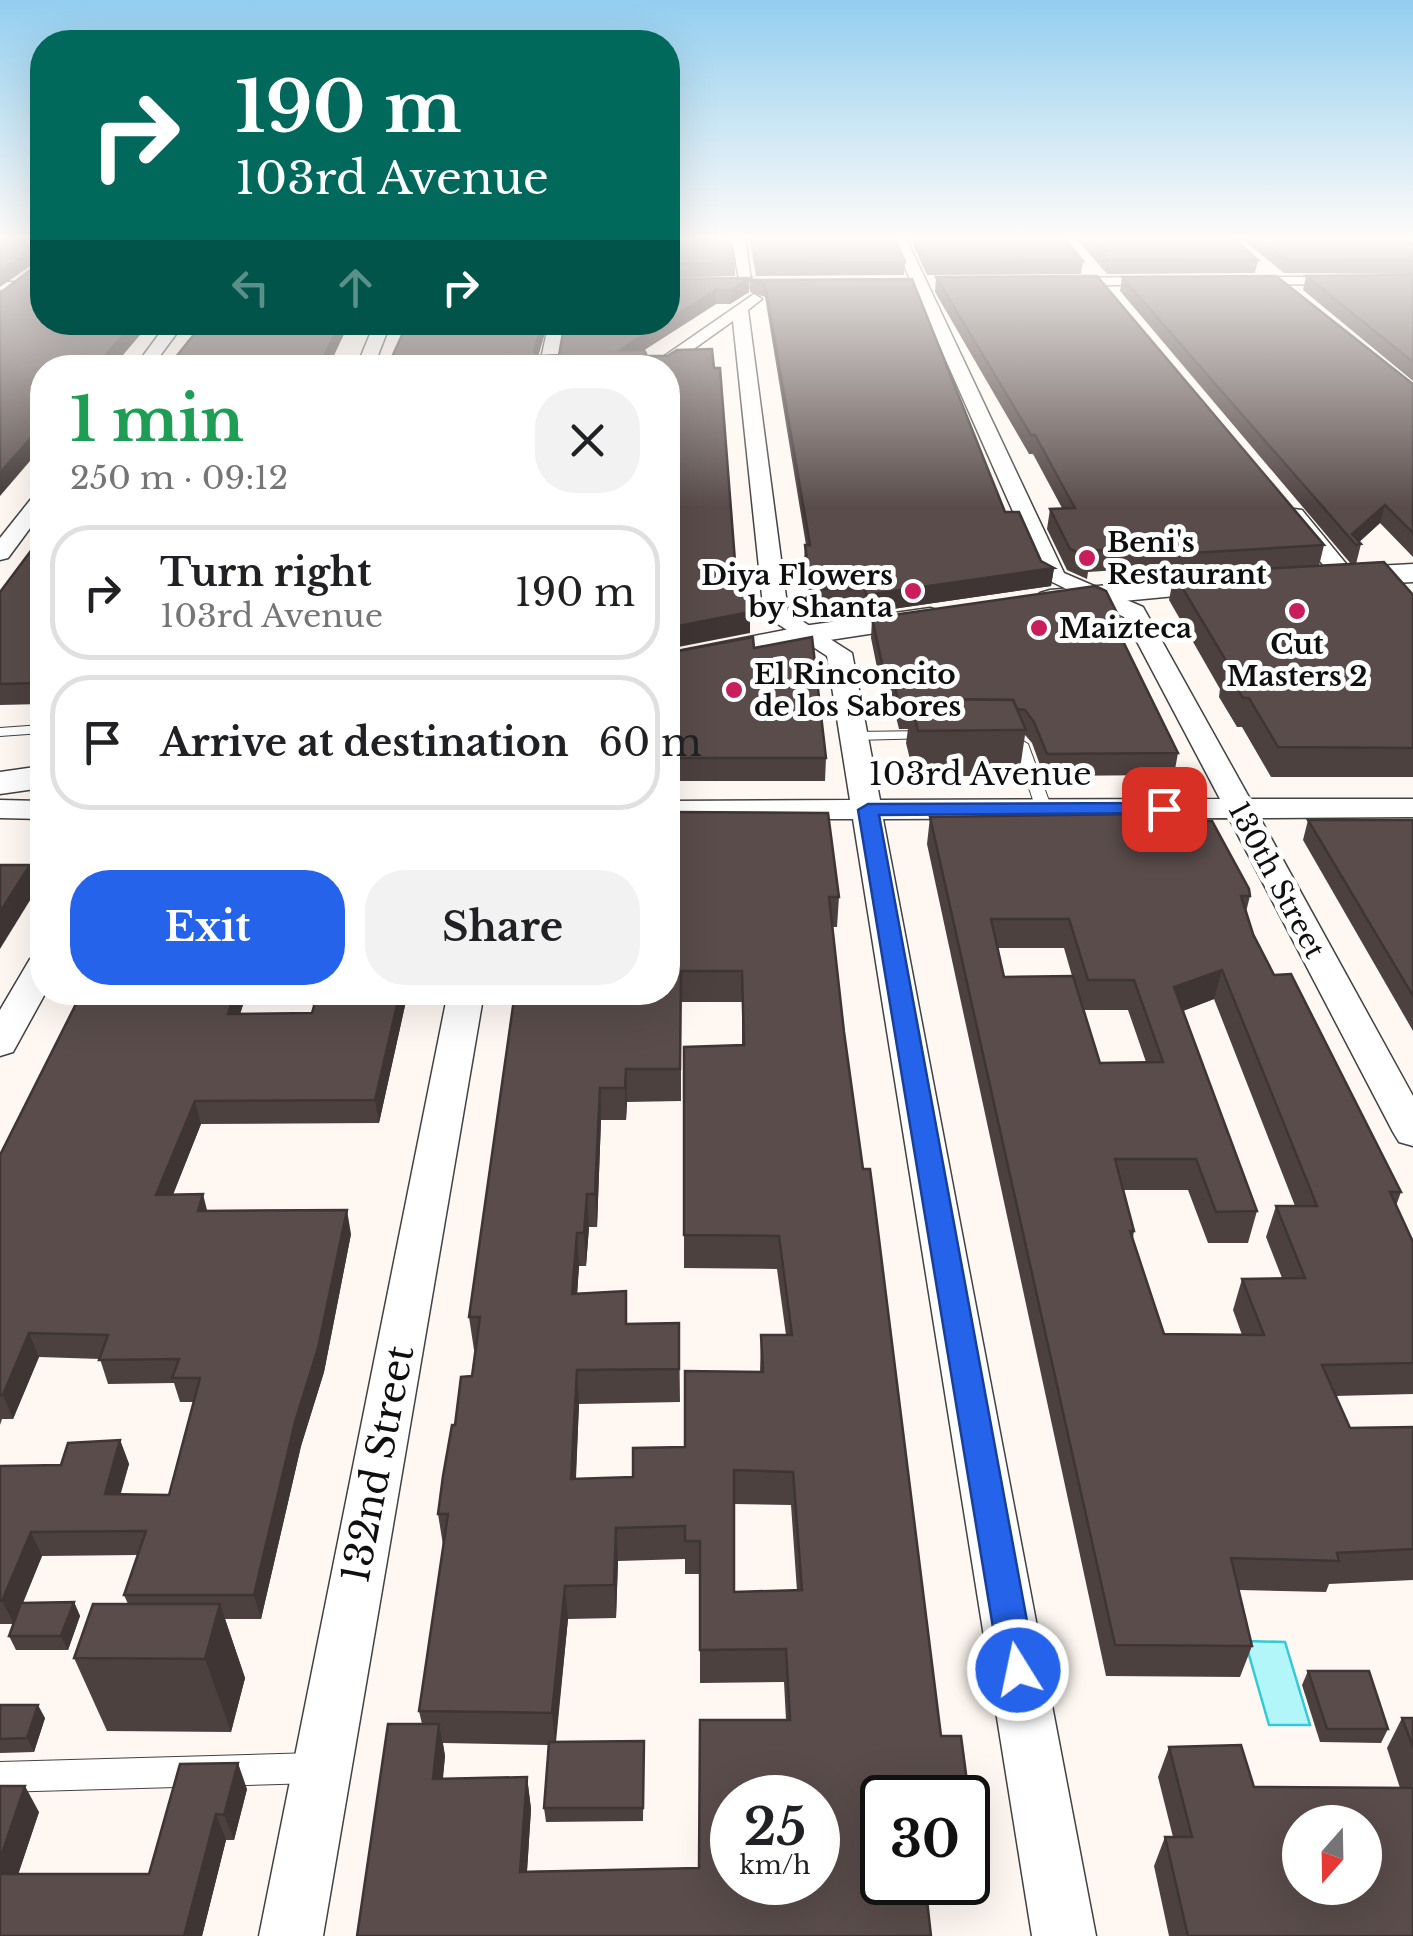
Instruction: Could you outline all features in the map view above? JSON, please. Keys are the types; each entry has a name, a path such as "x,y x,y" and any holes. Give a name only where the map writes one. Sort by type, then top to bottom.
{"street":[{"path":"671,355 706,326"},
{"path":"753,326 776,615 838,653 1064,1936"},
{"name":"130th Street","path":"939,326 1054,577 1096,592 1134,612 1413,1132"},
{"path":"152,355 167,335"},
{"path":"1286,506 1344,576"},
{"path":"0,553 22,523"},
{"path":"1306,579 1408,579"},
{"path":"1027,602 1096,592 1266,581"},
{"path":"680,660 810,634 952,613"},
{"path":"0,783 30,779"},
{"name":"103rd Avenue","path":"680,810 1413,808"},
{"path":"0,809 30,810"},
{"path":"0,1044 30,988"},
{"name":"132nd Street","path":"291,1936 464,1005"}],"lane":[{"path":"0,732 30,730"},
{"path":"1000,734 1014,736 1022,744 1044,809"},
{"path":"854,736 948,735"},
{"path":"0,1777 322,1767"}],"water":[{"path":"1245,1641 1285,1642 1310,1725 1269,1725"}],"building":[{"path":"0,326 30,326 30,335 123,335 106,355 30,355 30,439 0,473"},
{"path":"772,326 931,326 1005,512 1019,512 1041,561 1054,568 866,595 865,589 811,589 805,545 810,545"},
{"path":"966,326 1139,326 1324,545 1158,555 1153,547 1087,551 1090,558 1070,549 1050,509 1075,508 1035,435 1031,435"},
{"path":"1165,326 1340,326 1413,384 1413,533 1385,505 1352,534 1361,544 1356,545"},
{"path":"1369,326 1413,326 1413,362"},
{"path":"194,335 334,335 324,355 177,355"},
{"path":"402,335 539,335 534,352 537,355 393,355"},
{"path":"563,335 644,335 620,350 644,350 646,355 559,355"},
{"path":"712,349 714,368 720,368 736,574 747,574 750,612 680,626 680,355 669,355 677,350"},
{"path":"30,552 30,683 0,684 0,592"},
{"path":"1384,562 1413,595 1413,748 1278,747 1249,698 1243,698 1225,669 1231,669 1174,574"},
{"path":"1095,586 1106,591 1126,631 1118,631 1178,753 1047,754 1034,722 1025,710 1017,709 1013,700 910,699 909,708 900,708 892,676 885,677 872,618"},
{"path":"753,637 754,648 812,637 826,758 680,758 680,651"},
{"path":"910,699 1013,700 1026,730 918,731"},
{"path":"680,812 828,813 839,897 829,897 844,1032 863,1169 870,1169 941,1736 961,1736 966,1775 860,1775 860,1905 928,1905 931,1936 357,1936 388,1724 439,1724 433,1779 527,1777 520,1872 699,1868 700,1720 790,1720 786,1649 700,1650 700,1541 685,1541 685,1526 616,1528 614,1585 565,1586 552,1713 419,1711 448,1514 438,1514 443,1476 461,1377 472,1376 480,1317 469,1317 513,1005 680,1005","holes":["681,971 742,971 744,1045 684,1047 684,1235 779,1236 792,1335 761,1335 763,1372 685,1371 685,1447 633,1448 633,1477 571,1479 577,1370 679,1369 679,1323 626,1324 626,1291 572,1294 577,1233 584,1233 587,1194 595,1194 600,1088 625,1088 626,1069 680,1069","734,1470 793,1472 802,1590 734,1592"]},
{"path":"1199,813 1203,821 1212,821 1249,889 1250,896 1241,896 1253,934 1274,975 1291,974 1401,1192 1390,1192 1413,1242 1413,1363 1322,1365 1350,1428 1413,1427 1413,1549 1337,1553 1339,1561 1231,1558 1252,1646 1115,1645 930,817","holes":["991,919 1069,919 1088,980 1134,980 1163,1062 1100,1063 1073,976 1004,977","1222,970 1317,1206 1276,1206 1305,1278 1242,1279 1264,1335 1164,1334 1130,1231 1134,1231 1115,1159 1196,1159 1216,1212 1257,1211 1174,987"]},
{"path":"1308,820 1413,820 1413,996"},
{"path":"0,865 30,865 0,912"},
{"path":"75,1005 231,1005 228,1014 312,1013 314,1005 397,1005 375,1100 195,1101 156,1195 203,1194 198,1211 347,1210 318,1348 295,1422 254,1595 124,1595 146,1531 31,1532 0,1601 0,1466 61,1465 68,1443 120,1440 105,1494 169,1495 200,1378 172,1378 179,1359 99,1360 108,1335 29,1333 0,1395 0,1155"},
{"path":"74,1602 61,1636 9,1636 21,1603"},
{"path":"93,1604 220,1604 205,1659 74,1658"},
{"path":"1308,1671 1369,1671 1388,1729 1327,1729"},
{"path":"0,1705 38,1705 27,1738 0,1739"},
{"path":"1402,1718 1413,1718 1413,1747"},
{"path":"644,1741 643,1808 544,1808 549,1742"},
{"path":"1241,1745 1254,1787 1413,1788 1413,1936 1188,1936 1165,1837 1192,1837 1169,1747"},
{"path":"238,1763 224,1815 216,1814 184,1936 0,1936 0,1874 149,1874 180,1764"},
{"path":"0,1786 25,1786 0,1859"}],"place":[{"name":"Beni's Restaurant","path":"1087,558"},
{"name":"Diya Flowers by Shanta","path":"913,591"},
{"name":"Cut Masters 2","path":"1297,611"},
{"name":"Maizteca","path":"1039,628"},
{"name":"El Rinconcito de los Sabores","path":"734,690"}],"route":[{"path":"1018,1670 868,810 1164,809"}]}
